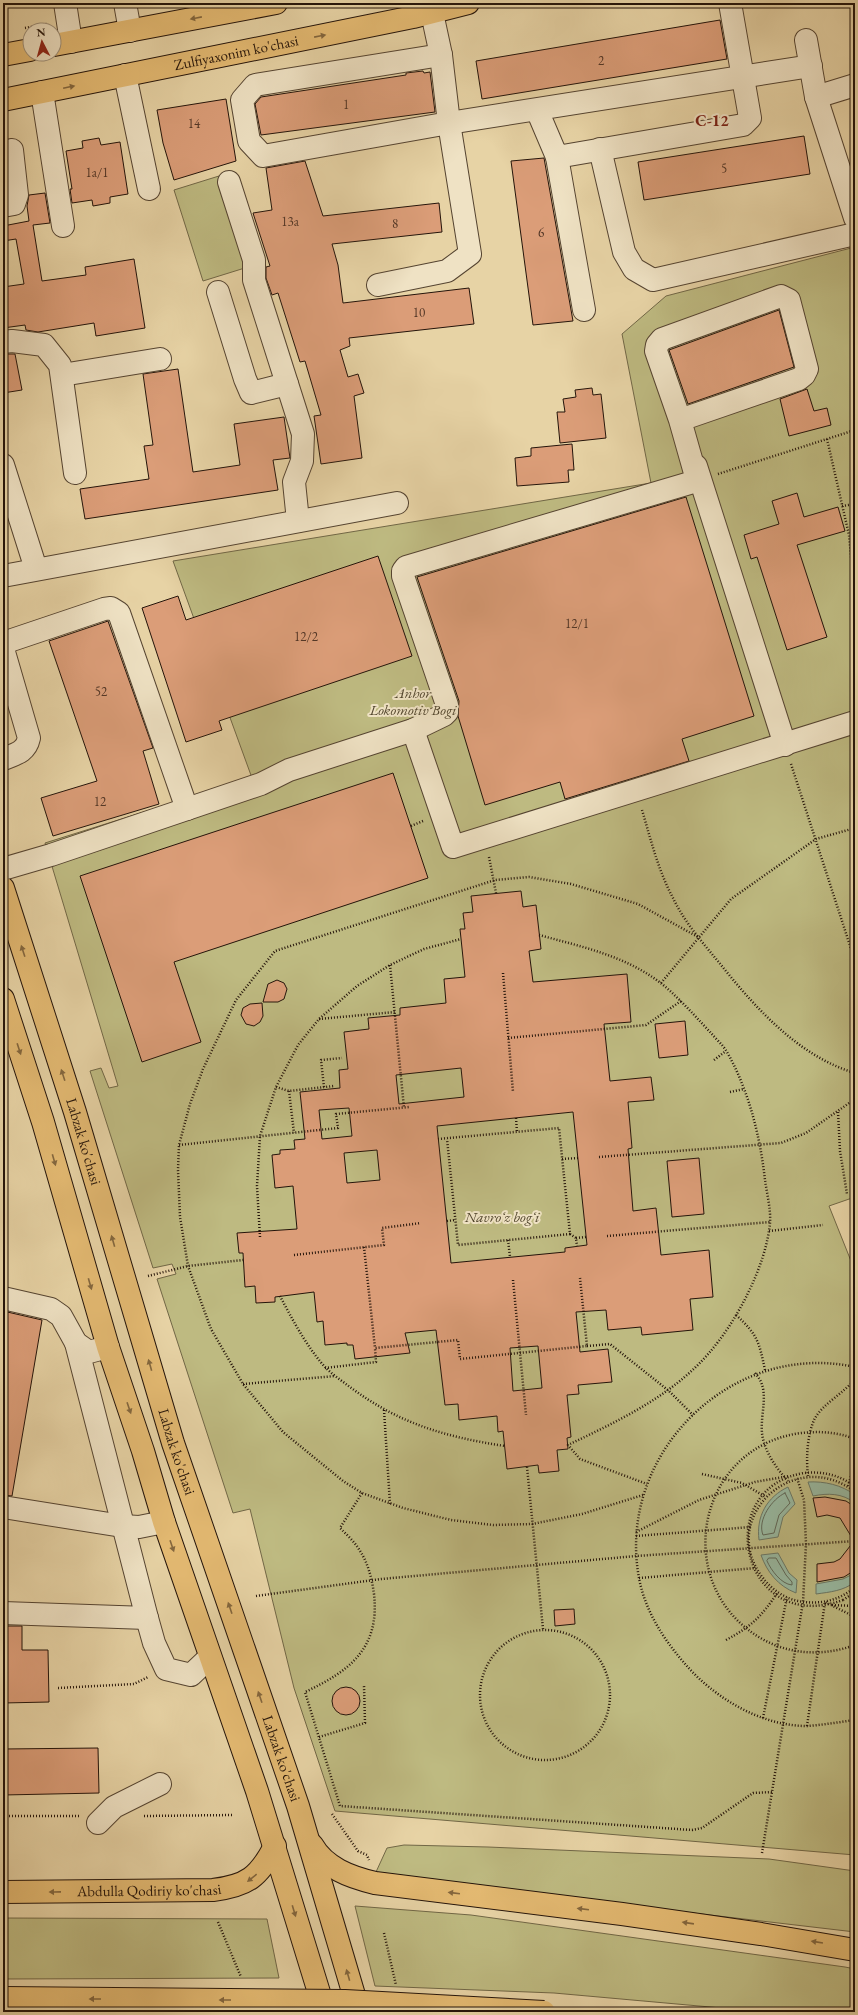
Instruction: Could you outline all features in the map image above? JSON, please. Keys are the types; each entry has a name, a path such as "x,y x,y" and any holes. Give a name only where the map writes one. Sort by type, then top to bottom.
{"main road":[{"path":"63,44 276,3"},
{"name":"Zulfiyaxonim ko'chasi","path":"3,100 418,11 468,3"},
{"path":"3,55 22,51"},
{"name":"Labzak ko'chasi","path":"3,888 75,1112 173,1443 308,1840 359,2012"},
{"path":"3,999 43,1122 108,1347 143,1451 164,1522 274,1846 325,2012"},
{"path":"43,1122 75,1112"},
{"path":"143,1451 173,1443"},
{"path":"308,1840 328,1864 346,1874 374,1883 622,1914 761,1934 855,1950"},
{"name":"Abdulla Qodiriy ko'chasi","path":"3,1892 214,1890 232,1888 241,1886 257,1874 274,1846"},
{"path":"3,1998 345,2001 544,2012"}],"street":[{"path":"63,44 65,3"},
{"path":"124,3 130,31"},
{"path":"557,157 743,125 750,118 730,3"},
{"path":"378,285 447,271 470,254 449,123 441,55 418,11"},
{"path":"806,40 816,98 855,218"},
{"path":"441,55 255,85 242,100 249,141 263,156 449,123 811,66"},
{"path":"125,75 150,189"},
{"path":"816,98 855,85"},
{"path":"42,92 63,226"},
{"path":"537,110 557,157 584,310"},
{"path":"600,149 624,252 634,269 653,280 855,234"},
{"path":"3,206 14,204 17,195 12,150"},
{"path":"229,182 254,260 254,280 303,434 302,461 294,482 298,521"},
{"path":"218,292 245,379 251,393 287,384"},
{"path":"682,424 799,379 804,375 806,369 789,300 781,296 662,339 656,351 682,424 785,745"},
{"path":"3,342 12,341 44,345 60,365 75,473"},
{"path":"62,376 160,359"},
{"path":"3,464 36,569"},
{"path":"3,869 51,855 261,784 289,770 413,730 444,715 447,712 447,706 403,576 403,571 406,567 699,480"},
{"path":"3,576 397,503"},
{"path":"3,759 22,752 27,746 29,738 4,652 5,646 9,641 104,609 111,608 119,613 187,809"},
{"path":"413,730 453,847 855,722"},
{"path":"3,1298 50,1309 61,1316 76,1343 122,1526 147,1618 154,1643 166,1669 191,1675 210,1657"},
{"path":"76,1343 89,1352 108,1347"},
{"path":"3,1507 122,1526 139,1527 164,1522"},
{"path":"3,1614 147,1618"},
{"path":"98,1823 114,1807 160,1784"}],"path":[{"path":"699,480 855,430"},
{"path":"826,439 849,535 855,598"},
{"path":"842,506 855,504"},
{"path":"785,745 855,961"},
{"path":"637,790 658,865 673,900 698,937 752,1004 795,1040 841,1069 855,1073"},
{"path":"661,983 731,899 816,839 855,828"},
{"path":"643,1495 582,1514 532,1524 493,1526 458,1521 390,1504 362,1493 343,1481 283,1432 243,1384 211,1329 188,1266 178,1192 179,1145 190,1104 203,1069 236,1000 275,951 495,880 529,878 571,884 638,904 698,937"},
{"path":"495,880 496,893"},
{"path":"539,935 614,956 661,983 681,1001 726,1051 744,1089 762,1146 770,1222 769,1231 752,1283 736,1315 709,1353 669,1391 609,1425 568,1445 580,1459 647,1484"},
{"path":"260,1237 257,1186 260,1136 276,1086 298,1046 319,1019 357,986 390,965 424,949 461,939"},
{"path":"390,965 404,1108"},
{"path":"503,973 513,1092"},
{"path":"508,1038 646,1025 681,1001"},
{"path":"319,1019 395,1012"},
{"path":"714,1060 726,1051"},
{"path":"324,1087 321,1060 342,1058"},
{"path":"276,1086 289,1091 334,1086"},
{"path":"730,1092 744,1089"},
{"path":"289,1091 294,1133"},
{"path":"599,1157 781,1144 806,1133 855,1099"},
{"path":"179,1145 338,1128 336,1114 409,1107"},
{"path":"838,1112 840,1151 847,1194"},
{"path":"516,1118 517,1132"},
{"path":"438,1140 559,1128 570,1234"},
{"path":"447,1139 458,1245 570,1234 576,1238 586,1236"},
{"path":"562,1160 578,1158"},
{"path":"447,1221 455,1220"},
{"path":"607,1236 770,1222"},
{"path":"294,1255 384,1245 382,1228 421,1223"},
{"path":"769,1231 823,1225"},
{"path":"576,1238 577,1246"},
{"path":"508,1240 510,1257"},
{"path":"325,1368 376,1362 364,1248"},
{"path":"148,1276 188,1266 243,1260"},
{"path":"580,1278 587,1346"},
{"path":"512,1280 521,1352 526,1416"},
{"path":"280,1296 294,1323 325,1368 384,1410 414,1424 468,1441 504,1446"},
{"path":"736,1315 757,1337 765,1370"},
{"path":"375,1348 458,1340 460,1359 610,1344 669,1391 692,1414"},
{"path":"855,1367 830,1363 809,1363 765,1370 755,1373 719,1393 692,1414 666,1446 643,1495 636,1532 636,1556 639,1578 644,1597 653,1619 671,1648 696,1676 728,1701 763,1718 783,1723 807,1726 855,1720"},
{"path":"755,1373 764,1387 762,1419 764,1444 772,1461 788,1481"},
{"path":"243,1384 335,1376"},
{"path":"808,1476 810,1432 816,1418 855,1379"},
{"path":"384,1410 390,1504"},
{"path":"855,1439 839,1434 810,1432 782,1436 747,1454 724,1478 712,1503 706,1530 708,1572 720,1598 728,1610 746,1629 776,1646 796,1651 817,1653 837,1651 855,1645"},
{"path":"848,1486 855,1463"},
{"path":"527,1467 543,1629"},
{"path":"636,1532 699,1500 755,1482 796,1474 824,1473 838,1477 855,1487"},
{"path":"702,1474 742,1483 766,1497"},
{"path":"796,1474 784,1479 772,1487 754,1508 749,1522 747,1535 751,1563 757,1575 766,1586 783,1598 802,1605 816,1606 830,1604 843,1600 855,1592"},
{"path":"855,1492 848,1486 829,1478 808,1476 788,1481 776,1488 766,1497 755,1514 751,1527 750,1547 756,1568 768,1584 787,1597 803,1602 825,1602 845,1594 855,1587"},
{"path":"762,1853 803,1602 806,1544 804,1500 797,1478"},
{"path":"362,1493 340,1528 360,1551 372,1580 375,1606 373,1628 364,1650 353,1663 334,1678 305,1692 340,1806 692,1830 702,1828 753,1793 772,1792"},
{"path":"636,1536 751,1527"},
{"path":"256,1596 372,1580 636,1556 855,1541"},
{"path":"639,1578 756,1568"},
{"path":"726,1640 746,1629 760,1618 778,1592"},
{"path":"763,1718 776,1646 787,1597"},
{"path":"825,1602 855,1617"},
{"path":"807,1726 825,1602"},
{"path":"830,1604 855,1606"},
{"path":"543,1629 558,1630 577,1637 594,1650 605,1667 611,1686 610,1707 603,1726 595,1737 590,1743 573,1754 553,1760 533,1759 513,1752 497,1740 485,1722 480,1703 480,1682 487,1663 500,1646 517,1635 543,1629"},
{"path":"58,1688 134,1684 166,1669"},
{"path":"319,1737 365,1723 364,1685"},
{"path":"332,1814 358,1851 367,1855 370,1861"},
{"path":"218,1922 240,1976"},
{"path":"384,1932 398,1992"}],"green space":[{"path":"219,176 248,267 203,281 174,190"},
{"name":"Navroʻz bogʻi","path":"855,247 855,1197 829,1206 855,1271 855,1855 335,1811 294,1688 250,1509 233,1513 157,1279 176,1274 172,1264 153,1268 90,1071 101,1068 109,1088 118,1086 45,843 252,778 173,561 651,483 622,334 666,296"},
{"path":"404,1845 488,1847 769,1859 855,1871 855,1932 693,1913 376,1872 387,1848"},
{"path":"355,1906 471,1915 855,1969 855,2012 766,2012 554,1993 375,1986"},
{"path":"3,1918 267,1919 279,1978 3,1979"}],"water":[{"path":"808,1482 820,1482 839,1486 855,1495 855,1503 845,1497 835,1495 824,1494 813,1496"},
{"path":"788,1487 795,1504 783,1517 778,1537 759,1540 759,1523 764,1508 774,1496"},
{"path":"778,1553 789,1573 797,1580 796,1593 774,1578 766,1567 761,1555"},
{"path":"855,1573 855,1582 850,1585 836,1591 816,1594 816,1584 843,1579"}],"building":[{"path":"720,20 727,59 482,99 476,61"},
{"path":"423,71 424,73 430,72 435,112 261,135 255,104 261,97 406,75 406,73"},
{"path":"226,99 236,161 174,180 163,143 157,110"},
{"path":"804,136 810,174 644,200 638,162"},
{"path":"99,138 101,145 120,142 128,194 110,197 110,203 93,206 92,200 72,203 70,189 72,189 66,151 83,148 82,141"},
{"path":"544,158 573,321 533,325 511,161"},
{"path":"305,161 323,216 439,203 442,232 332,244 338,265 343,303 469,288 474,324 349,338 350,346 340,350 348,377 358,374 364,393 354,396 362,458 321,464 314,416 321,415 305,361 300,362 278,293 272,295 266,278 266,267 270,266 253,213 272,210 266,168"},
{"path":"45,193 50,223 33,225 42,281 86,275 85,267 134,259 145,328 96,336 94,323 38,332 26,330 25,325 3,328 3,287 24,284 16,239 3,241 3,226 29,221 27,206 29,195"},
{"path":"779,310 794,367 688,404 669,350"},
{"path":"3,354 15,354 22,390 3,393"},
{"path":"178,369 193,472 240,465 234,424 284,417 290,458 273,460 278,490 85,519 80,489 149,479 144,446 153,445 143,374"},
{"path":"592,388 593,395 601,394 606,438 560,443 557,412 565,412 563,399 576,397 575,390"},
{"path":"807,389 814,411 827,408 831,425 789,436 780,399"},
{"path":"572,444 574,470 568,470 569,482 517,486 515,458 531,456 531,448"},
{"path":"797,493 804,517 838,507 845,531 797,545 827,637 787,650 757,557 751,559 744,535 779,524 772,501"},
{"path":"686,497 754,716 682,739 689,761 565,799 560,782 485,805 458,716 459,701 417,577"},
{"path":"378,556 412,656 219,721 222,730 186,742 142,608 178,596 186,620"},
{"path":"108,621 153,748 143,751 159,804 53,836 41,798 97,781 49,641"},
{"path":"393,773 428,878 174,962 201,1042 142,1062 80,876"},
{"path":"521,891 523,907 536,905 541,949 529,951 533,982 627,974 631,1022 604,1024 610,1081 651,1077 654,1100 628,1102 632,1148 628,1149 633,1211 656,1208 661,1255 709,1250 713,1297 690,1299 693,1330 642,1335 641,1327 608,1330 606,1310 576,1312 580,1352 608,1349 612,1382 578,1385 579,1394 567,1395 571,1437 567,1438 568,1449 557,1450 559,1471 539,1473 538,1465 507,1469 503,1431 498,1432 497,1416 459,1420 458,1404 445,1405 436,1330 405,1333 410,1353 355,1359 353,1345 347,1345 347,1343 325,1345 323,1321 317,1322 314,1292 275,1297 275,1302 256,1303 255,1286 245,1287 243,1253 239,1253 237,1233 297,1229 293,1186 275,1188 272,1155 280,1154 280,1150 295,1149 294,1140 305,1139 300,1092 340,1088 339,1070 348,1069 344,1032 369,1029 368,1018 400,1015 400,1008 446,1003 444,979 465,977 460,929 465,929 463,913 473,912 471,896","holes":["461,1068 464,1097 399,1104 396,1075","349,1108 352,1136 322,1139 319,1110","573,1112 587,1245 565,1248 565,1252 451,1263 437,1126","377,1150 380,1180 347,1183 344,1153","538,1346 542,1388 513,1391 510,1348"]},
{"path":"277,980 284,983 287,989 284,999 278,1002 263,1002 268,984"},
{"path":"262,1003 263,1016 260,1022 254,1026 246,1024 241,1015 243,1008 250,1004"},
{"path":"685,1021 688,1055 659,1058 655,1024"},
{"path":"699,1158 704,1214 672,1217 667,1161"},
{"path":"3,1311 42,1320 12,1496 3,1495"},
{"path":"825,1497 846,1501 855,1507 855,1570 844,1577 817,1582 817,1564 834,1562 840,1559 854,1541 840,1518 827,1515 817,1517 813,1498"},
{"path":"574,1609 575,1624 555,1626 554,1610"},
{"path":"3,1626 22,1626 22,1650 48,1650 49,1702 3,1703"},
{"path":"346,1687 356,1691 360,1701 356,1711 346,1715 336,1711 332,1701 336,1691"},
{"path":"98,1748 99,1793 3,1795 3,1749"}],"district":[{"name":"C-12","path":"712,120"}],"park label":[{"name":"Anhor Lokomotiv Bogi","path":"413,702"}]}
